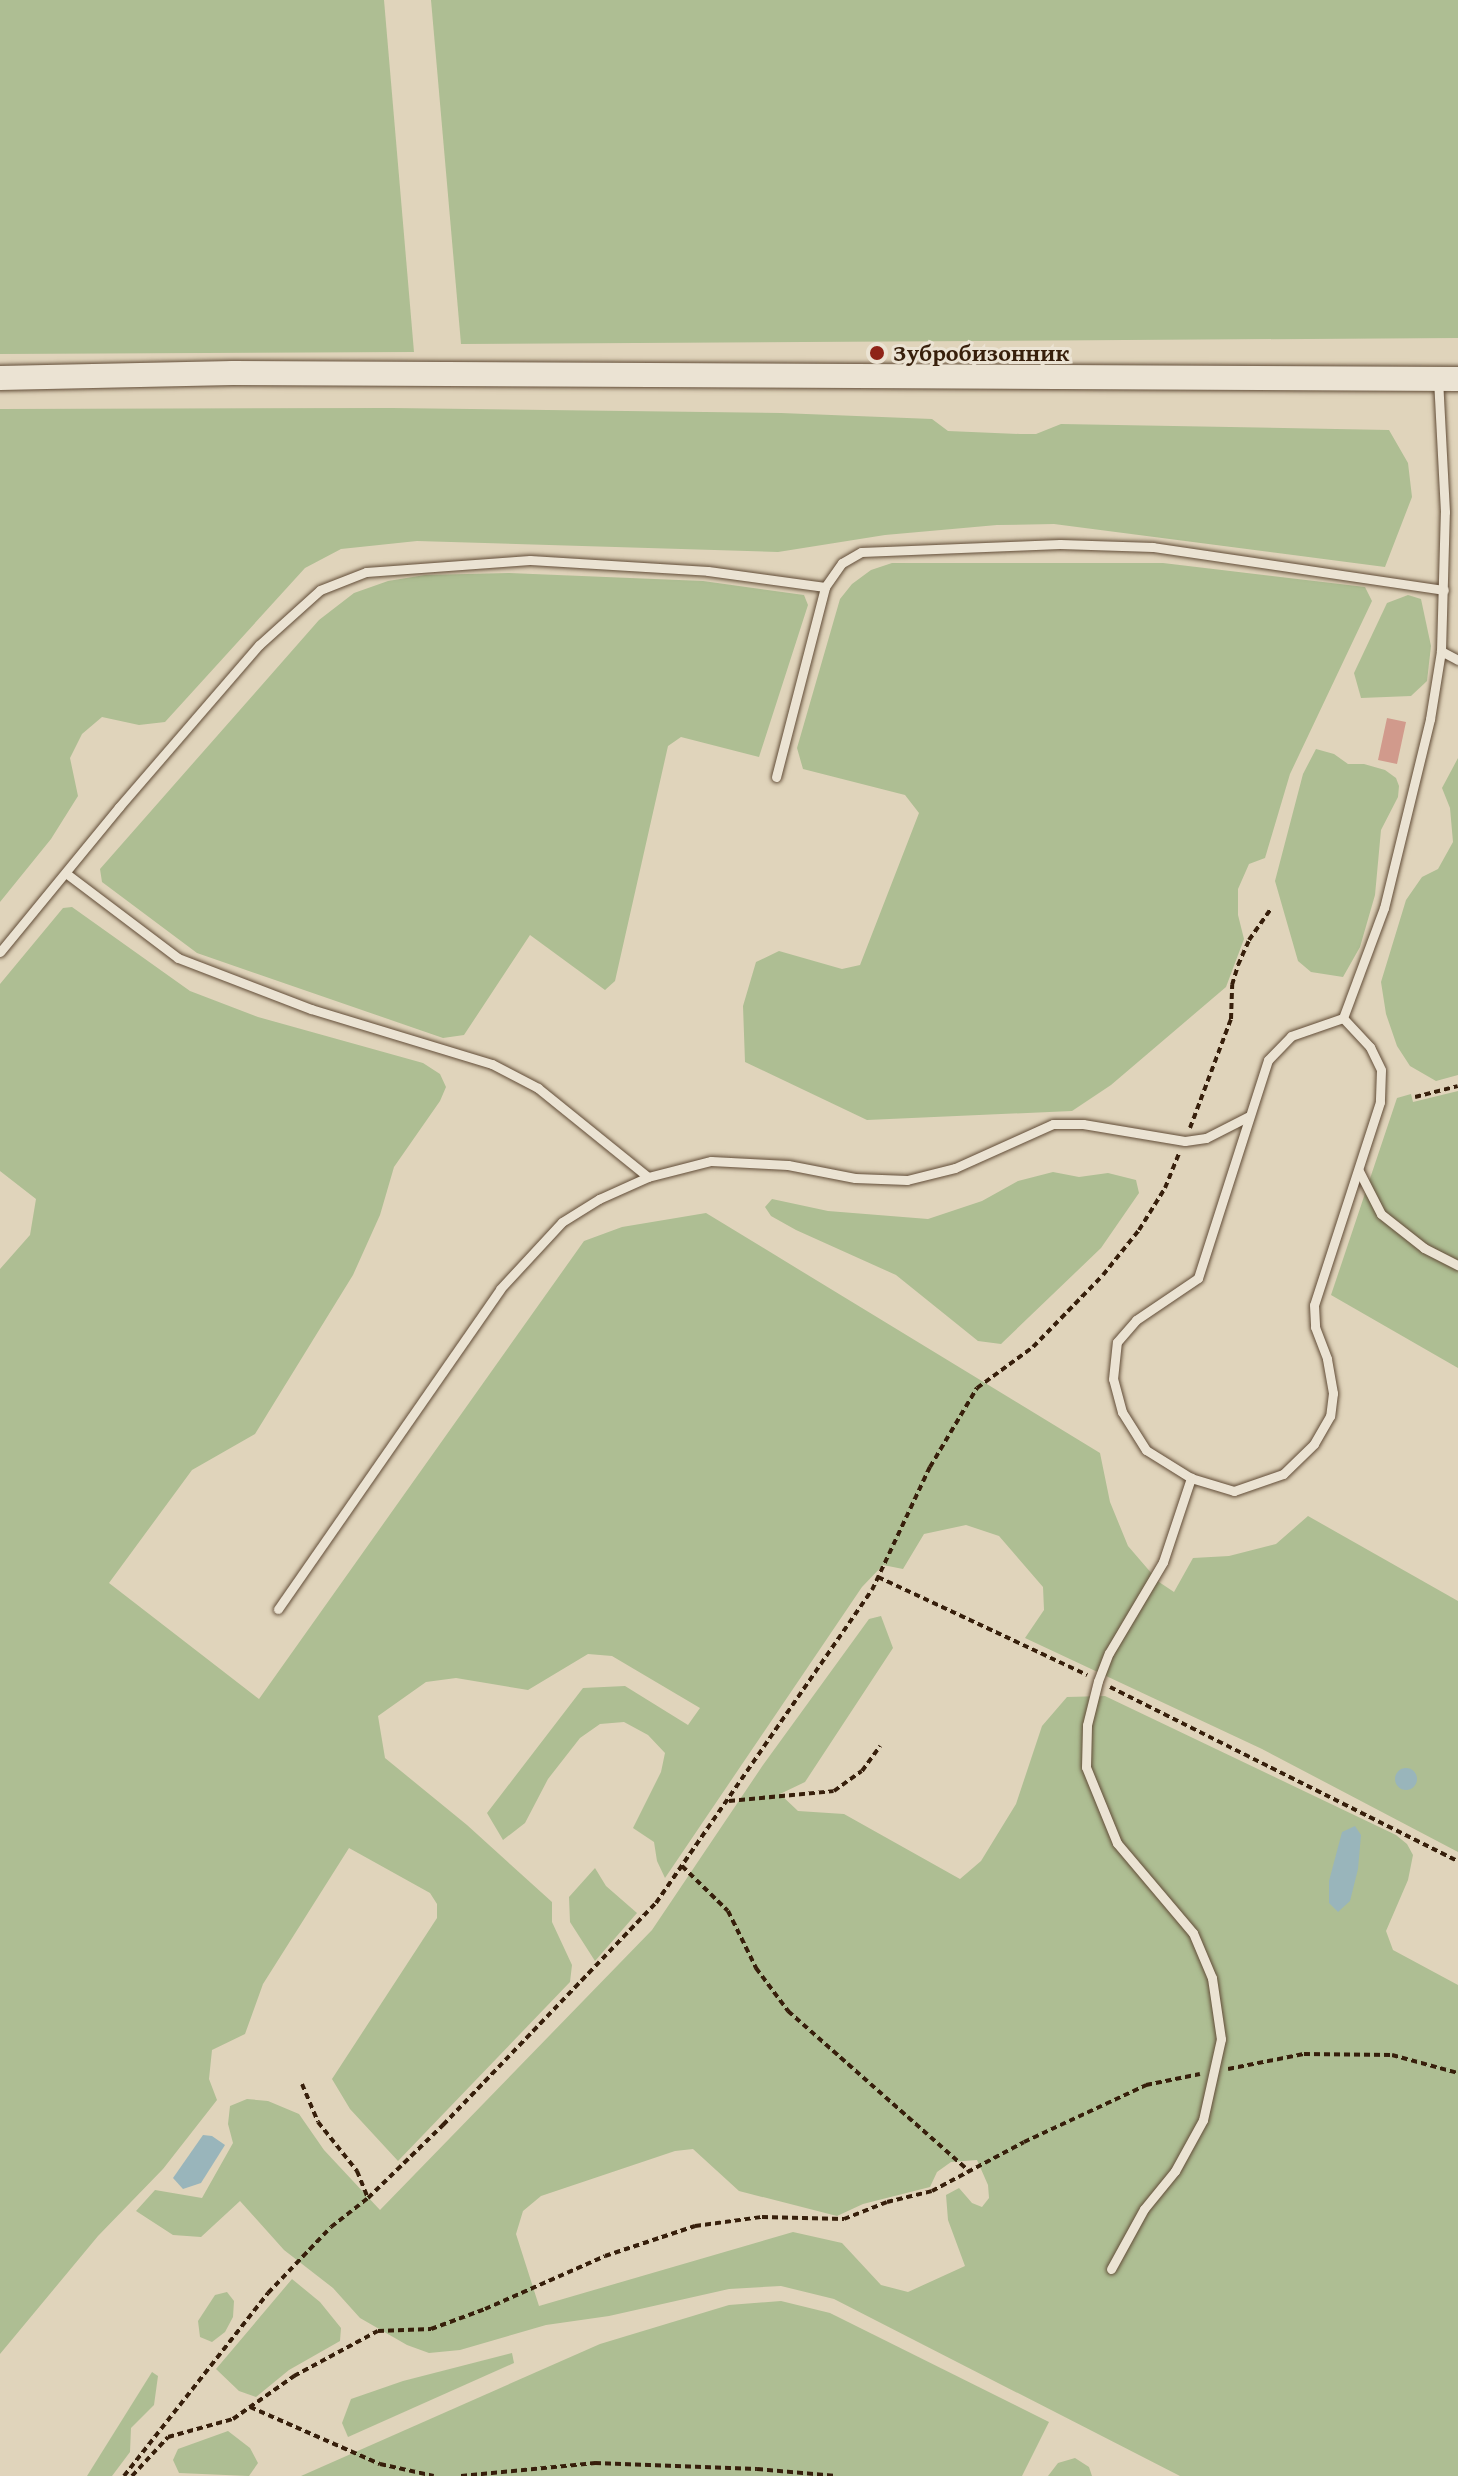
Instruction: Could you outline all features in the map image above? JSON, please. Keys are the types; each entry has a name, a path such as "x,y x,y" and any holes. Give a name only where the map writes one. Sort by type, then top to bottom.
{"main road":[{"path":"0,378 233,373 1448,379"}],"lane":[{"path":"1343,1018 1384,908 1423,749 1441,651 1448,379"},
{"path":"776,777 825,587 842,563 861,552 1060,544 1153,547 1444,590"},
{"path":"0,952 119,807 259,645 320,590 366,572 530,560 708,571 825,587"},
{"path":"1441,651 1458,660"},
{"path":"67,874 178,958 297,1004 492,1064 549,1096 648,1177"},
{"path":"1343,1018 1370,1047 1381,1070 1380,1102 1314,1305 1315,1327 1327,1359 1333,1393 1330,1416 1314,1444 1283,1474 1234,1491 1191,1478 1146,1450 1122,1412 1113,1379 1117,1342 1136,1320 1198,1278 1268,1060 1291,1036 1343,1018"},
{"path":"278,1609 500,1289 562,1222 599,1199 648,1177 711,1161 750,1161 855,1178 907,1180 955,1168 1053,1124 1083,1124 1185,1141 1206,1138 1249,1116"},
{"path":"1359,1171 1381,1214 1424,1248 1458,1265"},
{"path":"1111,2269 1144,2209 1175,2171 1203,2120 1221,2039 1212,1978 1193,1933 1117,1843 1086,1767 1087,1725 1098,1681 1109,1653 1163,1562 1191,1478"}],"path":[{"path":"124,2476 268,2293 331,2227 368,2198 656,1903 872,1590 930,1467 977,1388 1033,1347 1103,1275 1165,1188 1231,1019 1232,985 1238,965 1249,940 1271,909"},
{"path":"1415,1097 1458,1086"},
{"path":"878,1577 1098,1681 1458,1861"},
{"path":"729,1801 779,1794 813,1796 834,1791 862,1771 880,1746"},
{"path":"682,1866 728,1911 756,1968 788,2011 969,2171"},
{"path":"132,2476 168,2437 233,2419 294,2376 378,2331 431,2329 654,2238 695,2226 762,2217 844,2219 887,2202 932,2191 1146,2085 1304,2054 1392,2055 1458,2073"},
{"path":"302,2084 318,2122 357,2171 368,2198"},
{"path":"250,2407 380,2464 434,2476"},
{"path":"461,2476 595,2463 757,2469 837,2476"}],"green space":[{"path":"0,0 384,0 414,352 0,354"},
{"path":"431,0 1458,0 1458,338 461,344"},
{"path":"392,408 781,413 932,419 948,431 1020,434 1036,434 1061,424 1389,430 1408,463 1412,497 1385,567 1054,524 997,525 885,535 778,552 417,541 341,549 305,568 165,722 139,725 102,717 82,734 70,758 78,796 51,839 0,902 0,409"},
{"path":"892,563 1163,563 1365,587 1372,601 1290,774 1265,858 1249,864 1238,889 1238,915 1244,939 1226,987 1111,1085 1072,1111 867,1120 745,1062 743,1006 756,962 779,951 842,969 860,965 919,813 905,795 803,769 797,748 840,599 852,584 871,570"},
{"path":"509,573 703,581 804,595 808,605 759,757 681,737 668,746 615,981 605,990 530,935 464,1035 443,1038 197,953 102,882 100,869 319,620 354,593 388,581 425,575"},
{"path":"1408,595 1421,599 1431,646 1427,681 1411,696 1361,698 1354,673 1387,603"},
{"path":"1316,749 1334,754 1348,764 1364,764 1385,770 1396,778 1399,786 1398,797 1381,830 1375,895 1360,947 1343,977 1311,972 1298,961 1275,881 1303,774"},
{"path":"1458,758 1458,1075 1436,1081 1410,1066 1397,1046 1386,1014 1381,982 1406,900 1422,877 1438,869 1453,842 1450,808 1442,788"},
{"path":"72,907 190,991 258,1017 423,1063 440,1074 446,1087 440,1101 394,1167 380,1215 353,1275 255,1434 192,1470 109,1583 259,1699 584,1241 622,1227 706,1213 1100,1453 1110,1502 1128,1546 1159,1582 1174,1592 1193,1558 1229,1556 1276,1544 1308,1516 1458,1601 1458,1852 1262,1749 1025,1638 1044,1610 1043,1587 999,1536 966,1525 924,1534 903,1569 883,1565 862,1587 665,1878 657,1861 654,1842 633,1828 661,1772 665,1753 648,1735 624,1722 600,1724 580,1738 548,1779 525,1823 503,1840 487,1813 583,1688 625,1686 688,1725 700,1708 612,1656 588,1654 528,1690 456,1678 426,1682 378,1716 385,1758 467,1825 552,1902 552,1922 572,1965 570,1982 398,2161 350,2109 332,2079 437,1918 437,1904 430,1893 349,1848 263,1984 245,2034 212,2050 209,2079 217,2100 163,2169 98,2236 0,2354 0,1269 30,1235 36,1199 0,1171 0,984 63,908"},
{"path":"1458,1091 1458,1368 1331,1295 1397,1098 1411,1094 1413,1102"},
{"path":"1053,1172 1079,1177 1108,1173 1136,1180 1139,1193 1101,1248 1001,1344 978,1341 896,1275 796,1230 771,1216 765,1207 772,1199 828,1211 928,1219 982,1201 1018,1181"},
{"path":"881,1616 893,1648 805,1782 780,1794 798,1811 844,1814 960,1879 981,1861 1016,1804 1042,1726 1067,1697 1105,1696 1396,1835 1407,1844 1413,1855 1408,1880 1386,1931 1393,1950 1458,1985 1458,2476 1180,2476 834,2299 781,2286 729,2289 609,2316 546,2325 460,2350 429,2353 407,2345 360,2318 333,2288 284,2250 240,2201 201,2237 173,2235 136,2211 155,2190 202,2198 233,2143 228,2124 230,2106 247,2099 268,2101 299,2114 324,2150 380,2210 652,1930 763,1765 869,1619","holes":["693,2149 739,2191 837,2216 863,2204 930,2187 937,2172 951,2162 977,2160 988,2185 989,2198 982,2207 972,2203 959,2188 946,2195 948,2220 965,2266 908,2292 881,2285 842,2243 793,2232 539,2306 516,2234 523,2211 541,2196 675,2151"]},
{"path":"595,1868 606,1886 637,1913 595,1961 570,1922 569,1897"},
{"path":"292,2279 320,2302 341,2328 340,2341 289,2370 256,2397 239,2391 216,2369"},
{"path":"227,2292 234,2301 233,2317 225,2332 212,2342 200,2337 198,2321 215,2295"},
{"path":"781,2301 830,2313 1049,2422 1022,2476 301,2476 600,2344 729,2305"},
{"path":"512,2353 514,2363 348,2437 342,2423 351,2399 403,2381"},
{"path":"152,2372 158,2376 154,2405 131,2428 130,2452 112,2476 87,2476"},
{"path":"228,2431 250,2448 258,2463 249,2476 179,2473 173,2460 178,2449"},
{"path":"1075,2458 1089,2467 1092,2476 1048,2476 1058,2463"}],"water":[{"path":"1402,1768 1410,1768 1417,1779 1410,1790 1402,1790 1395,1783 1395,1775"},
{"path":"1355,1826 1361,1835 1358,1869 1350,1901 1338,1912 1329,1903 1329,1881 1342,1832"},
{"path":"203,2135 212,2136 225,2145 201,2183 183,2189 173,2178"}],"building":[{"path":"1387,718 1406,722 1397,764 1378,760"}],"place":[{"name":"Зубробизонник","path":"877,353"}]}
